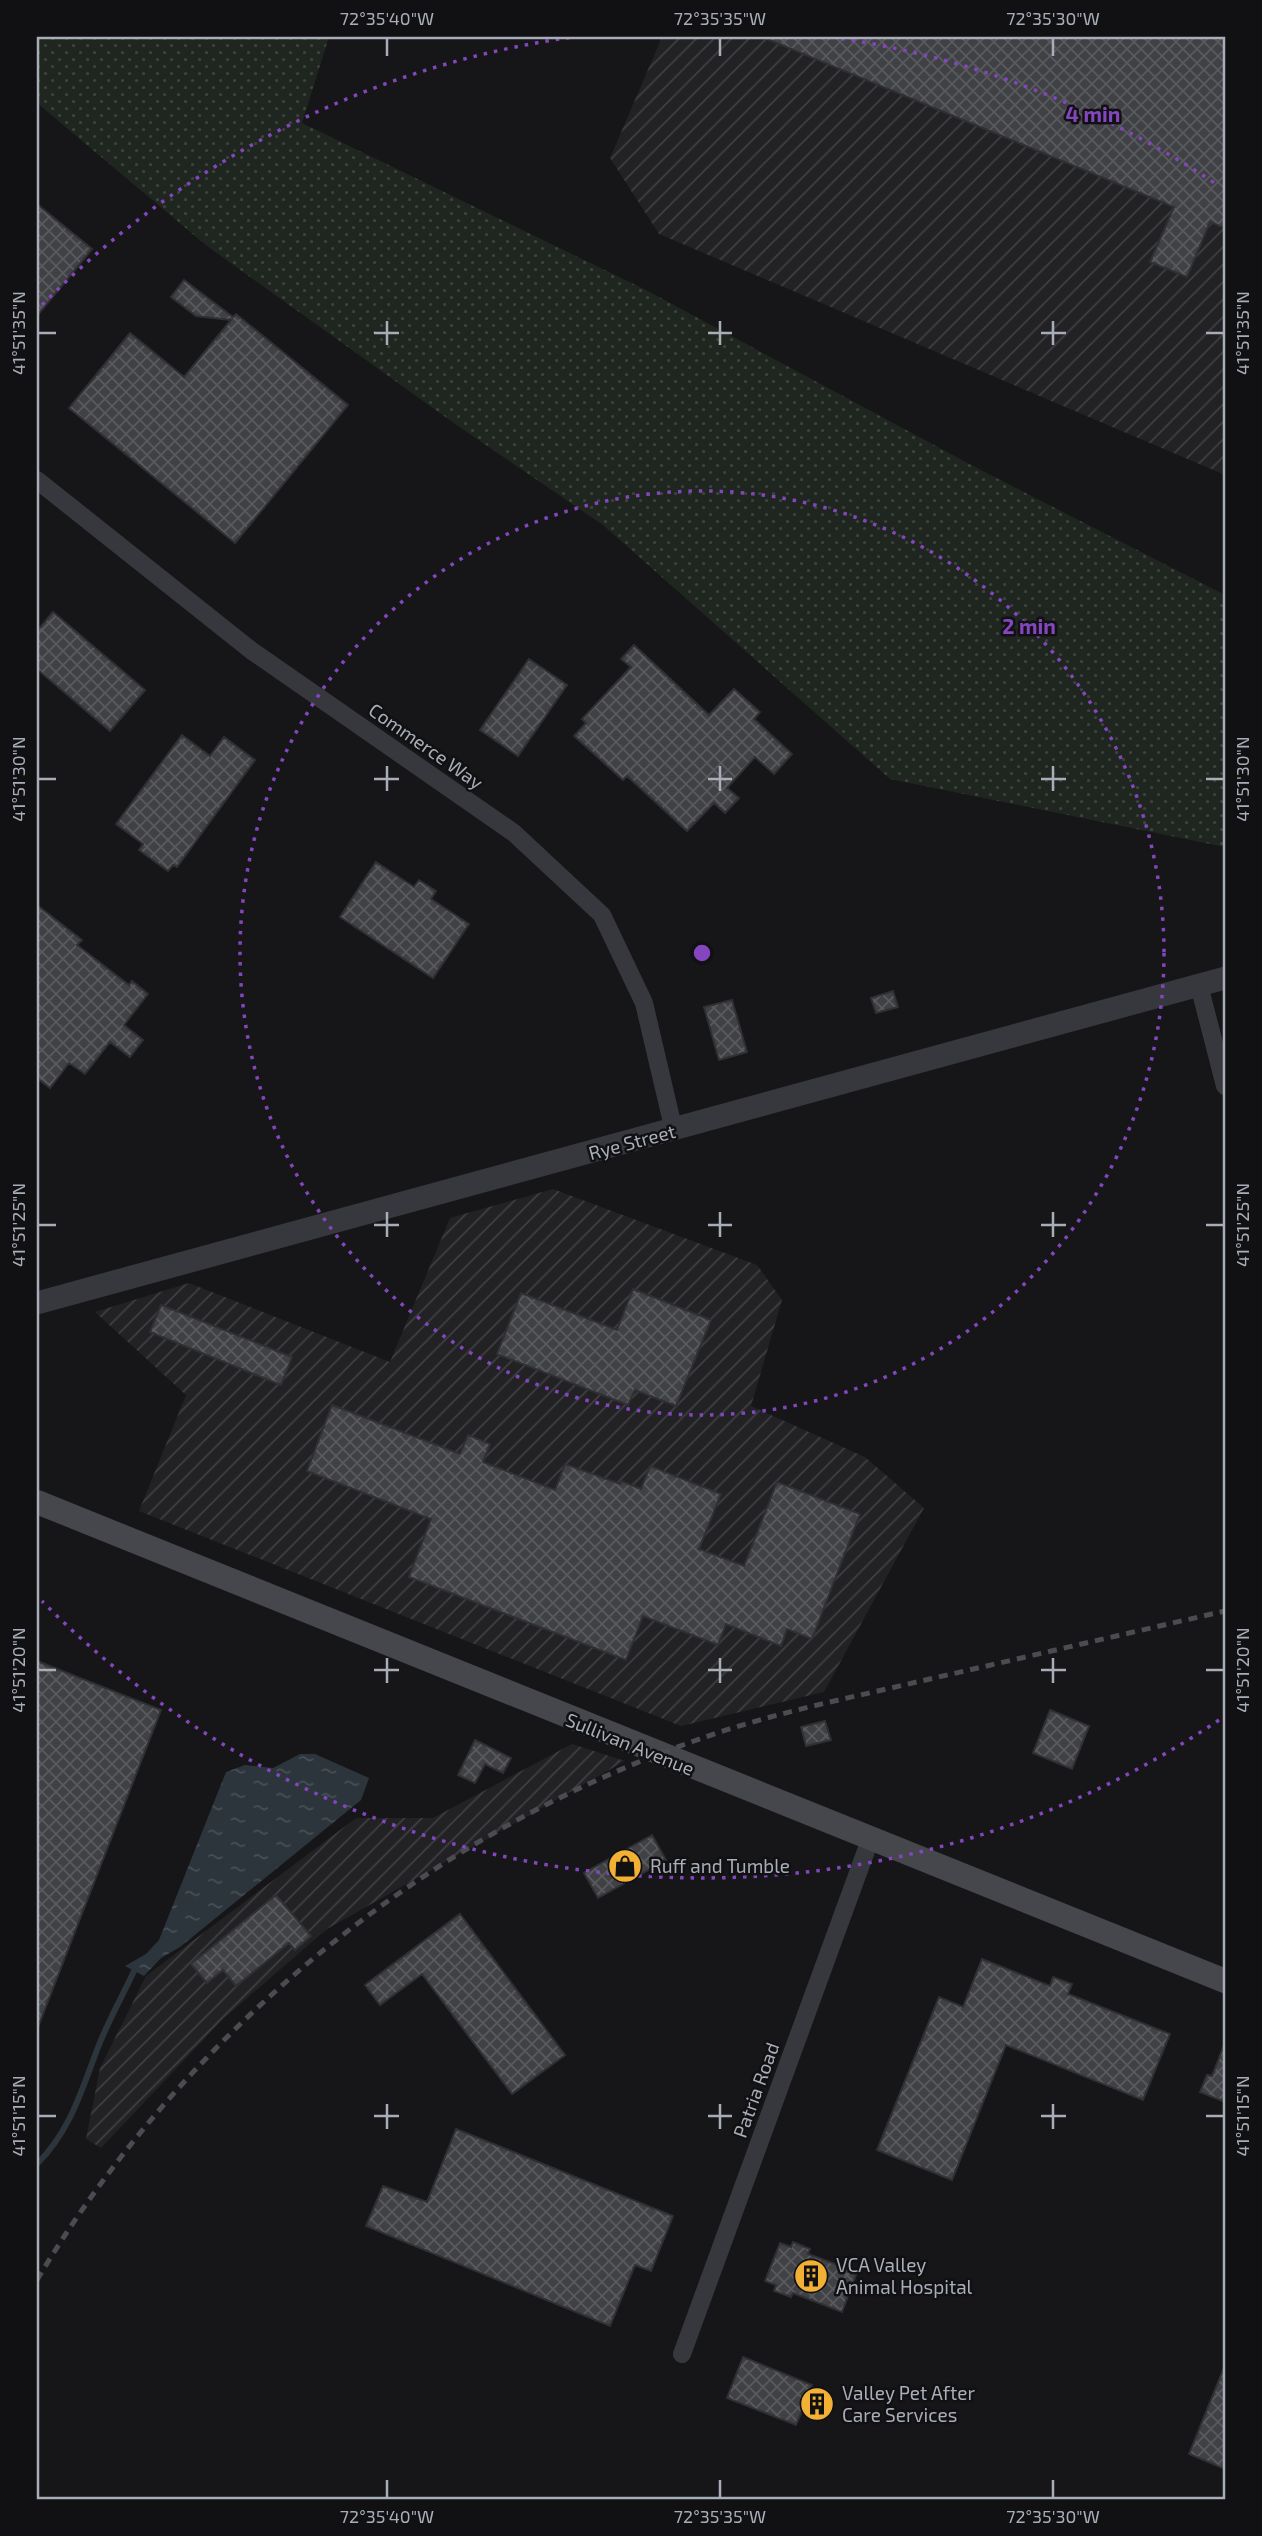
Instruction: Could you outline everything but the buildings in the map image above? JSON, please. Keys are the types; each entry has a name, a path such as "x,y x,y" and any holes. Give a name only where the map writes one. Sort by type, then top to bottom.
{"main road":[{"name":"Sullivan Avenue","path":"37,1502 1225,1982"}],"street":[{"name":"Commerce Way","path":"37,480 252,651 514,833 602,915 644,1003 674,1131"},
{"name":"Rye Street","path":"37,1303 674,1131 1225,978"},
{"path":"1199,985 1225,1086"},
{"name":"Patria Road","path":"682,2354 870,1840"}],"shaded area":[{"path":"37,37 329,37 302,123 646,290 975,467 1225,595 1225,847 890,779 603,525 458,426 207,246 37,103"},
{"path":"662,37 1225,37 1225,475 659,234 610,158"},
{"path":"553,1189 757,1265 782,1300 751,1406 865,1457 924,1508 824,1692 681,1726 139,1511 186,1395 95,1312 189,1283 390,1362 450,1218"},
{"path":"572,1744 625,1761 327,1929 224,2018 101,2148 86,2139 100,2068 146,1976 356,1818 433,1818"}],"water":[{"path":"300,1754 315,1754 369,1778 361,1800 180,1947 161,1958 144,1976 125,1966 146,1954 159,1940 226,1772 245,1765 273,1768"}],"waterway":[{"path":"37,2164 66,2125 105,2030 134,1971"}],"railway":[{"path":"37,2280 96,2190 163,2105 238,2026 319,1954 406,1888 498,1831 594,1781 694,1741 750,1723 1225,1611"}],"place":[{"name":"Ruff and Tumble","path":"625,1866"},
{"name":"VCA Valley Animal Hospital","path":"811,2276"},
{"name":"Valley Pet After Care Services","path":"817,2404"}]}
